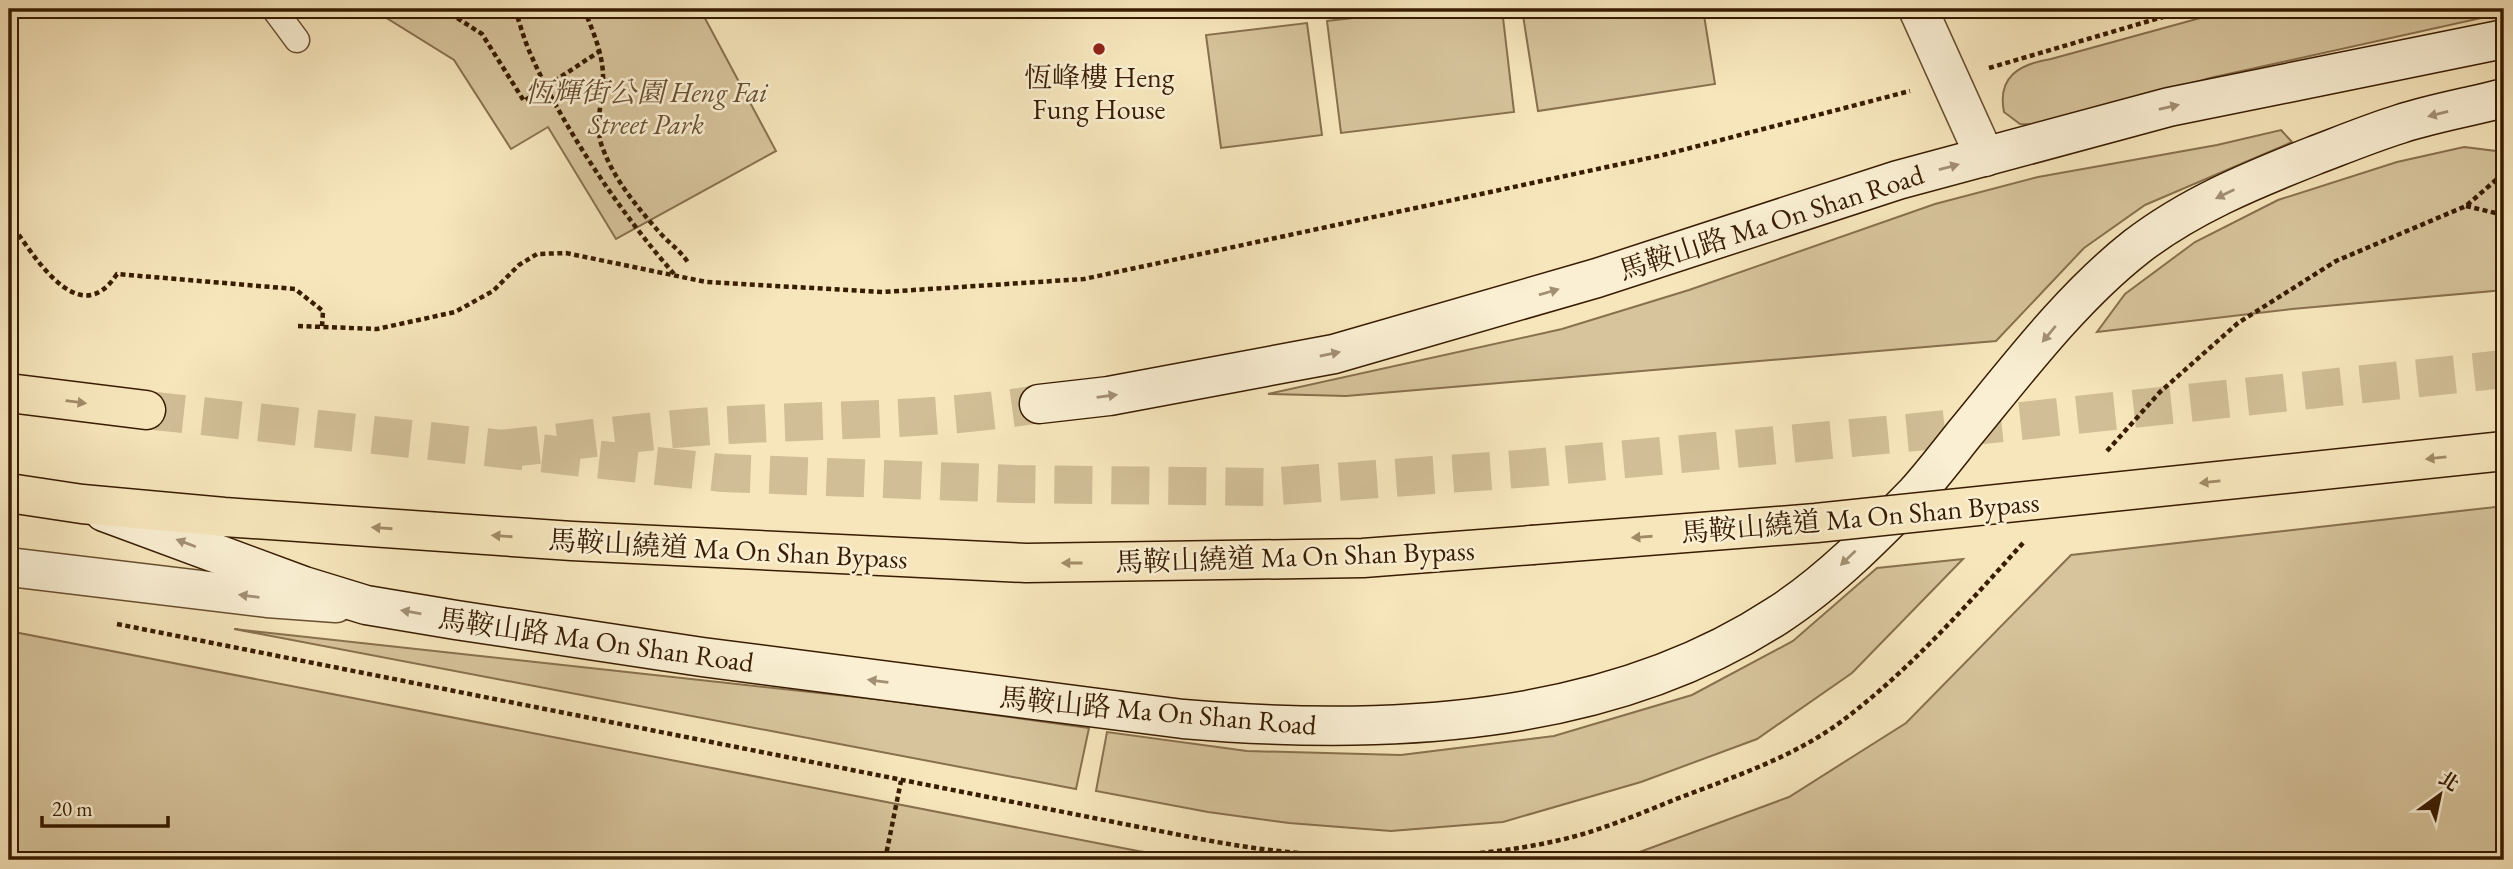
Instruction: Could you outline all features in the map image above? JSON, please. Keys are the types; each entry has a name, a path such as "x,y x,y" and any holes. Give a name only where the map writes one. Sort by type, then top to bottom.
{"main road":[{"path":"1918,9 1985,157"},
{"name":"馬鞍山路 Ma On Shan Road","path":"1039,404 1109,396 1334,354 1597,278 1898,180 2169,107 2504,39"},
{"name":"馬鞍山路 Ma On Shan Road","path":"9,567 267,598 366,604 456,620 825,674 1170,718 1261,726 1366,726 1441,722 1561,702 1623,687 1680,667 1731,643 1780,614 1837,569 1918,490 2077,300 2136,247 2195,209 2262,176 2400,124 2504,98"},
{"path":"9,393 146,410"},
{"name":"馬鞍山繞道 Ma On Shan Bypass","path":"82,504 224,517 572,541 1026,563 1363,558 1816,523 2504,450"},
{"name":"馬鞍山路 Ma On Shan Road","path":"9,493 82,504 292,581 366,604"}],"lane":[{"path":"274,9 297,40"}],"path":[{"path":"443,9 482,34 524,101 600,51"},
{"path":"515,9 530,54 565,121 611,192 675,276"},
{"path":"584,9 600,51 604,79 599,113 601,147 627,193 689,264"},
{"path":"298,326 377,329 455,312 493,291 519,265 537,254 566,253 706,282 883,292 1084,279 1663,155 1951,80 2190,9"},
{"path":"2466,206 2504,215"},
{"path":"9,221 49,276 78,296 92,296 110,285 117,274 295,289 323,311 322,327"},
{"path":"109,623 1255,848 1377,857 1503,852 1508,860"},
{"path":"885,860 901,780"}],"green space":[{"name":"恆輝街公園 Heng Fai Street Park","path":"372,9 700,9 776,151 616,239 548,127 511,149 454,60"},
{"path":"1430,9 1502,9 1514,112 1341,133 1327,21"},
{"path":"1522,9 1703,9 1715,84 1538,111"},
{"path":"2233,9 2504,9 2504,13 2210,78 2052,125 2020,124 2004,112 2003,100 2007,81 2029,64"},
{"path":"1307,23 1322,135 1221,148 1206,35"},
{"path":"2281,130 2292,142 2145,205 2084,248 1996,341 1346,396 1268,394 1562,329 1689,290 1935,204 2038,177 2217,145"},
{"path":"2464,147 2504,152 2504,290 2292,309 2097,332 2125,294 2195,242 2278,200 2397,162"},
{"path":"2504,506 2504,860 1591,860 1637,853 1789,797 1906,723 2071,555"},
{"path":"1963,559 1852,673 1757,739 1641,782 1503,822 1391,831 1289,823 1208,812 1096,791 1107,732 1247,751 1401,755 1554,736 1692,695 1793,641 1877,568"},
{"path":"234,629 884,700 1089,728 1076,789"},
{"path":"9,631 1138,851 1200,860 9,860"}],"tunnel":[{"path":"146,410 722,473 1016,484 1265,487 1532,468 1937,430 2504,369"},
{"path":"501,449 701,427 924,417 1039,404"}],"place":[{"name":"恆峰樓 Heng Fung House","path":"1099,49"}]}
